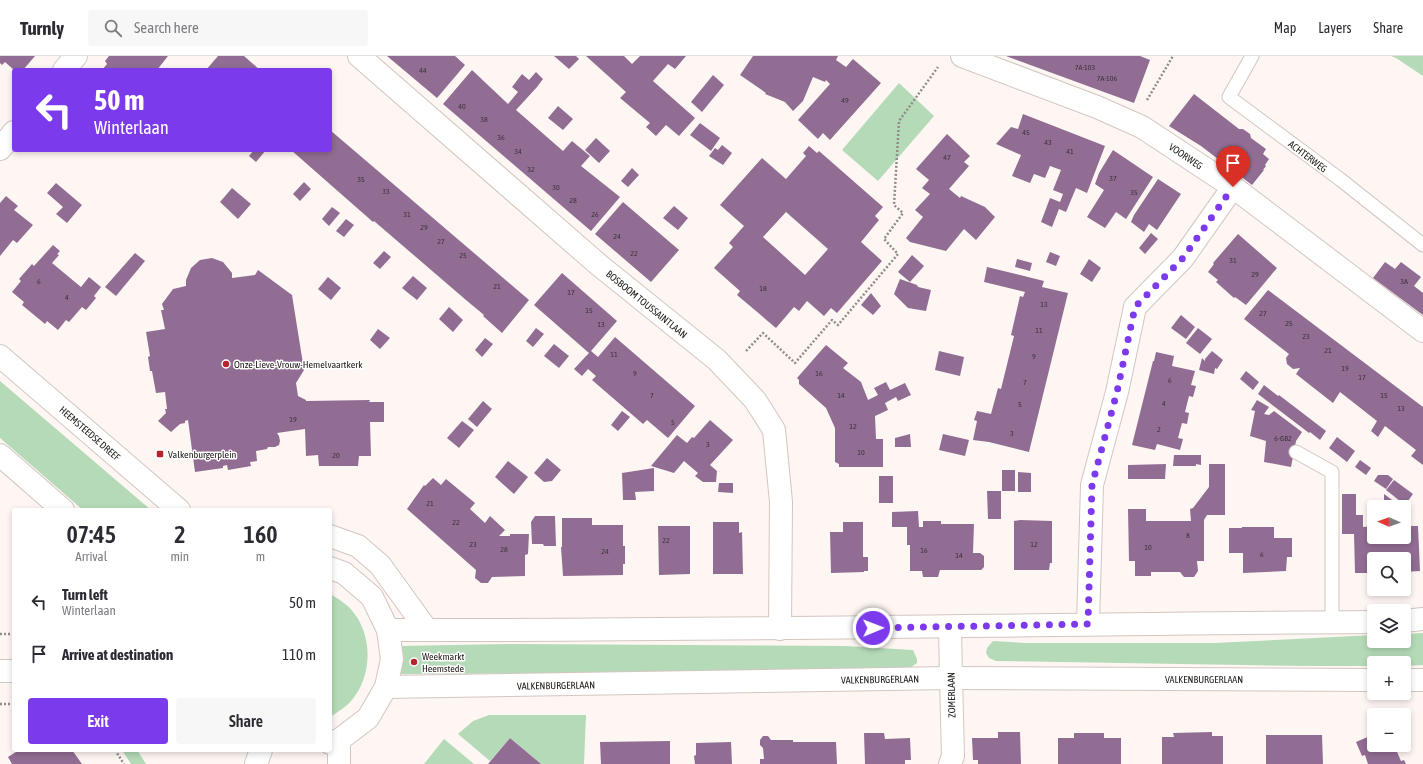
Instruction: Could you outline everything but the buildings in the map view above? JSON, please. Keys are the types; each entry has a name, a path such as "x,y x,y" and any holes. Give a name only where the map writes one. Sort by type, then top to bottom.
{"street":[{"path":"66,68 76,56"},
{"name":"BOSBOOM TOUSSAINTLAAN","path":"359,56 599,265 717,360 755,400 774,430 781,502 780,629"},
{"name":"VOORWEG","path":"952,59 1097,107 1142,127 1233,187 1423,332"},
{"path":"0,149 12,134"},
{"path":"1088,624 1092,485 1117,392 1135,307 1183,258 1233,187"},
{"name":"HEEMSTEEDSE DREEF","path":"0,356 177,508"},
{"path":"0,455 61,508"},
{"path":"332,537 358,546 380,565 427,630"},
{"path":"360,587 380,565"},
{"path":"332,569 344,573 372,597 388,630 392,659 386,687 368,718 334,742 339,764"},
{"path":"1411,620 1423,619"},
{"path":"388,630 780,629 1088,624 1367,622"},
{"name":"ZOMERLAAN","path":"950,626 953,756 950,764"},
{"path":"0,671 12,671"},
{"name":"VALKENBURGERLAAN","path":"386,687 951,678 1367,680"},
{"path":"256,764 260,752"}],"lane":[{"name":"ACHTERWEG","path":"1252,56 1229,97 1341,180 1423,245"},
{"path":"1296,452 1332,472 1332,622"}],"path":[{"path":"1133,123 1173,56"},
{"path":"727,370 763,333 795,363 832,320 838,325 898,254 884,239 904,213 894,205 899,121 952,59"},
{"path":"0,634 12,634"},
{"path":"0,704 12,704"},
{"path":"116,752 124,764"}],"green space":[{"path":"1391,56 1423,56 1423,76 1396,58"},
{"path":"899,83 934,116 878,181 842,150"},
{"path":"0,381 149,508 81,508 0,438"},
{"path":"332,595 349,607 360,623 365,634 368,657 363,680 359,690 352,700 332,716"},
{"path":"1423,633 1423,665 1411,666 1411,656 1367,656 1367,666 1309,666 996,661 989,658 986,653 987,648 993,641 1025,643 1215,643 1367,635 1367,648 1411,648 1411,634"},
{"path":"509,644 845,646 913,650 917,663 904,672 398,674 398,646"},
{"path":"489,715 586,715 584,764 541,764 510,738 490,761 458,734 473,721"},
{"path":"444,739 474,764 424,764"},
{"path":"123,752 138,752 146,764 131,764"}],"place":[{"name":"Onze-Lieve-Vrouw-Hemelvaartkerk","path":"226,364"},
{"name":"Valkenburgerplein","path":"160,454"},
{"name":"Weekmarkt Heemstede","path":"414,662"}],"route":[{"path":"873,628 1088,624 1092,485 1117,392 1135,307 1183,258 1233,187"}]}
